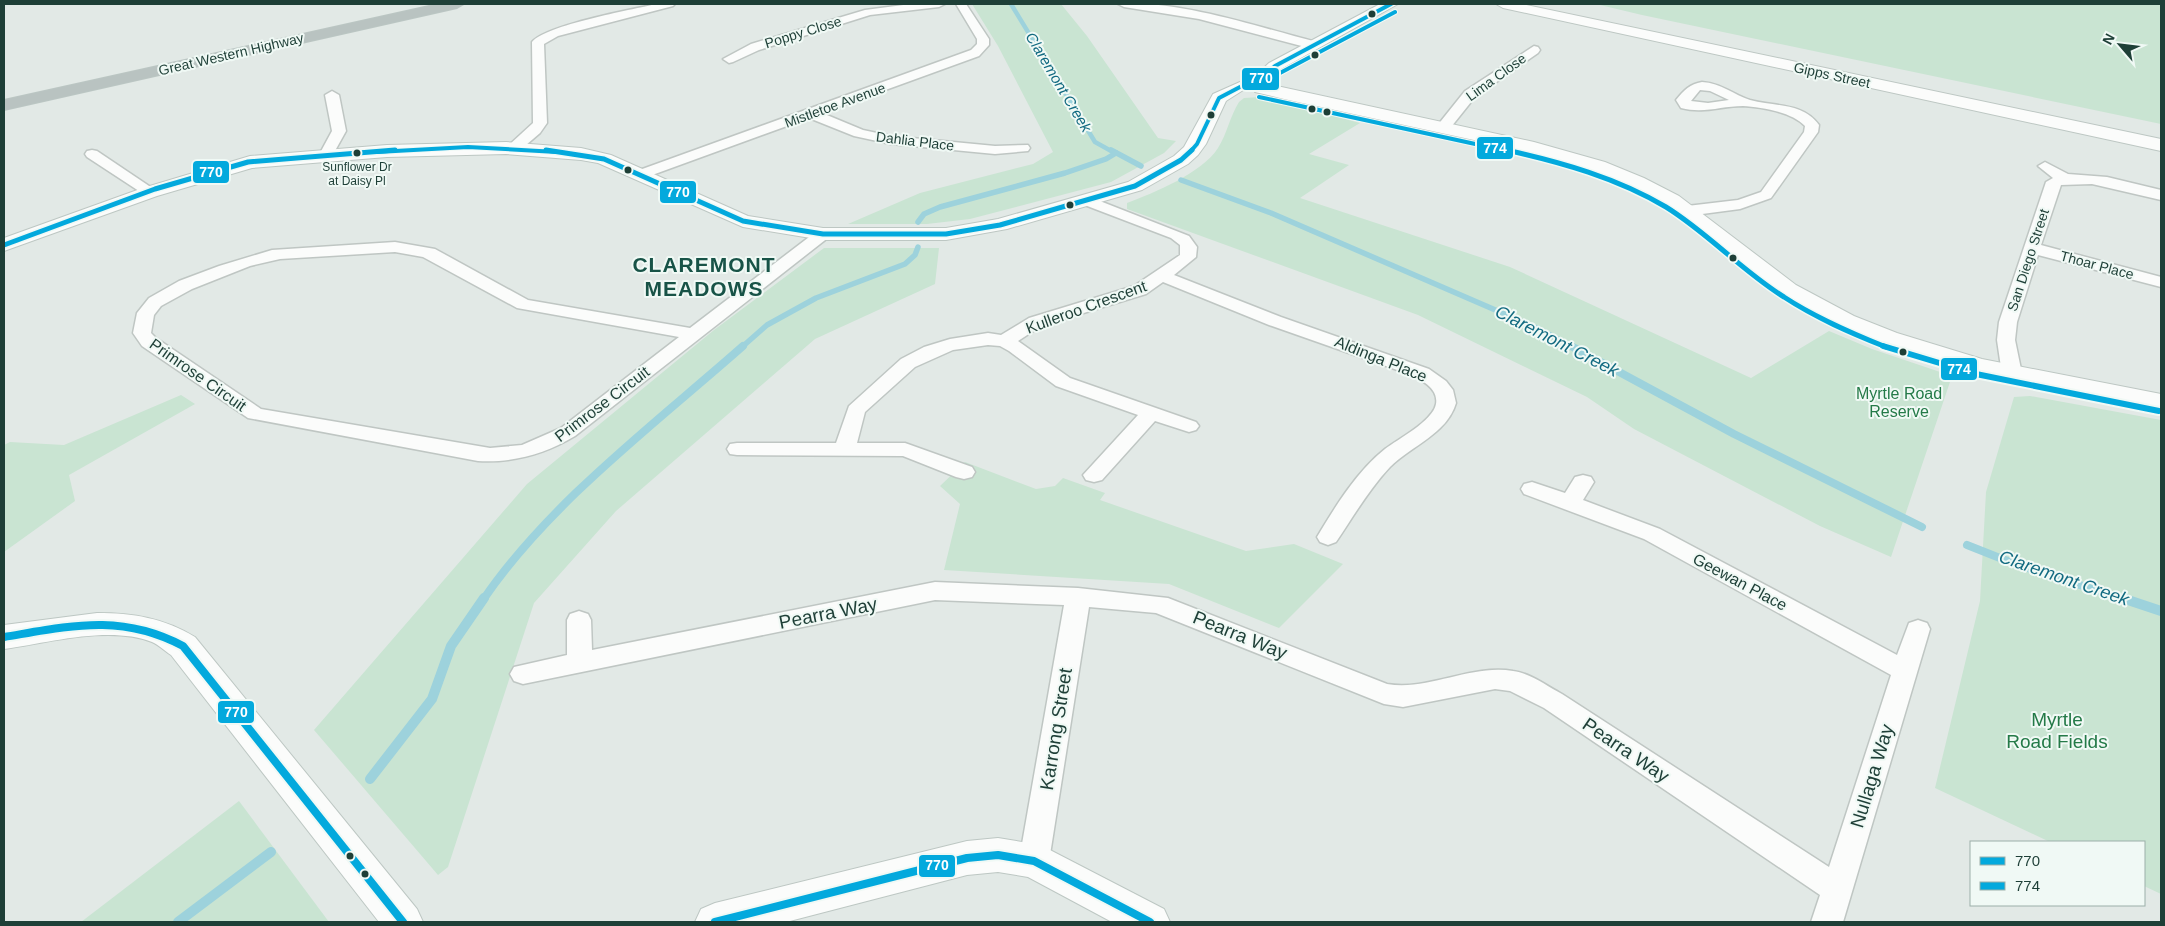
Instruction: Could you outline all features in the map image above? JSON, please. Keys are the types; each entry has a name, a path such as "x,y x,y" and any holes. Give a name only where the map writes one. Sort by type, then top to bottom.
{"highway":[{"name":"Great Western Highway","path":"4,105 457,4"}],"street":[{"path":"514,148 535,130 540,123 538,42 554,33 669,4"},
{"name":"Poppy Close","path":"729,59 755,47 869,12 939,4"},
{"name":"Mistletoe Avenue","path":"639,175 811,114 979,50 984,43 983,39 961,4"},
{"path":"1124,4 1160,7 1313,45"},
{"path":"4,245 150,192 250,162 387,151 514,148 590,155 610,161 735,219 823,234 946,234 1000,225 1135,186 1181,160 1197,144 1219,98 1253,85 1275,66 1391,4"},
{"name":"Gipps Street","path":"1503,4 2161,146"},
{"name":"Gipps Street","path":"1540,4 2161,134"},
{"name":"Lima Close","path":"1442,129 1470,94 1534,50"},
{"path":"1253,85 1338,108 1533,148 1590,163 1644,185 1687,211 1770,279 1825,311 1860,328 1912,347 2012,374 2161,402"},
{"path":"326,155 339,131 332,94"},
{"path":"1744,102 1776,108 1806,119 1822,118"},
{"name":"Dahlia Place","path":"811,114 859,133 891,140 995,150 1023,148"},
{"path":"1687,211 1740,204 1766,195 1812,132 1812,125 1806,119"},
{"path":"92,154 150,192"},
{"path":"2045,166 2065,179 2103,182 2161,195"},
{"name":"San Diego Street","path":"2012,374 2007,330 2052,186 2058,180 2065,179"},
{"name":"Kulleroo Crescent","path":"1004,341 1035,322 1135,292 1162,276 1188,257 1190,252 1188,242 1170,232 1087,201"},
{"name":"Primrose Circuit","path":"693,334 523,304 429,253 416,249 397,248 283,254 244,263 181,287 160,298 147,310 142,332 149,342 255,414 469,453 496,456 533,450 568,432 823,234"},
{"name":"Thoar Place","path":"2032,248 2161,282"},
{"name":"Aldinga Place","path":"1162,276 1275,321 1410,368 1430,377 1441,387 1446,402 1443,411 1433,423 1383,462 1328,537"},
{"path":"845,448 856,410 908,363 931,351 960,342 988,339 1004,341 1026,353 1063,382 1188,426"},
{"path":"1094,476 1152,413"},
{"path":"737,449 845,448 905,450 964,472"},
{"path":"1570,502 1583,482"},
{"name":"Geewan Place","path":"1532,489 1652,534 1905,672"},
{"name":"Pearra Way","path":"523,674 935,591 1078,597 1159,604 1384,694 1403,697 1479,680 1515,681 1553,701 1837,889"},
{"name":"Karrong Street","path":"1034,861 1078,597"},
{"path":"579,620 580,662"},
{"path":"4,637 122,624 150,629 175,639 403,922"},
{"name":"Nullaga Way","path":"1827,922 1918,629"},
{"path":"715,922 967,858 998,855 1034,861 1150,922"}],"green space":[{"path":"972,4 1061,4 1087,36 1158,138 1176,141 1164,153 1111,182 970,219 927,224 848,224 920,193 1033,164 1053,152 998,46"},
{"path":"1596,4 2161,4 2161,124 1642,15"},
{"name":"Myrtle Road Reserve","path":"1261,97 1360,123 1309,154 1349,165 1300,198 1510,267 1751,378 1829,331 1872,349 1952,376 1891,557 1820,526 1634,429 1587,397 1418,315 1127,209 1127,203 1177,181 1201,166 1218,148 1239,102 1244,98"},
{"path":"824,248 939,248 935,284 815,339 616,511 534,603 448,867 438,875 314,730 527,484 714,330"},
{"path":"181,395 195,404 69,475 75,501 4,552 4,445 10,442 64,445"},
{"name":"Myrtle Road Fields","path":"2030,396 2161,420 2161,894 2145,886 2145,841 2048,841 1935,788 1980,601 1986,492 2014,397"},
{"path":"965,462 1036,489 1055,486 1063,478 1105,493 1100,500 1246,551 1294,544 1343,564 1279,628 1169,584 944,570 960,504 940,486"},
{"path":"239,801 329,922 81,922"}],"waterway":[{"name":"Claremont Creek","path":"1011,4 1095,142 1113,152"},
{"name":"Claremont Creek","path":"1111,150 1141,166"},
{"path":"918,222 924,214 940,207 1065,173 1106,159 1116,153"},
{"name":"Claremont Creek","path":"1181,180 1271,213 1537,328 1573,347"},
{"path":"742,347 767,325 816,298 905,264 915,255 918,247"},
{"path":"483,600 539,530 571,497 743,346"},
{"name":"Claremont Creek","path":"1571,346 1734,434 1922,527"},
{"name":"Claremont Creek","path":"1967,545 2015,564 2126,600"},
{"path":"370,779 432,699 451,646 484,598"},
{"name":"Claremont Creek","path":"2122,598 2161,611"},
{"path":"178,922 271,852"}],"transit line":[{"name":"770","path":"1260,79 1275,66 1391,4"},
{"name":"774","path":"1266,86 1280,73 1395,12"},
{"name":"770","path":"4,245 155,189 248,162 279,158 468,147 537,149 604,159 743,221 823,234 946,234 1000,225 1135,186 1181,160 1191,151 1197,144 1219,98 1240,87"},
{"name":"774","path":"1259,97 1532,156 1595,174 1633,190 1667,208 1783,297 1842,329 1886,347 1976,374 2159,411"},
{"name":"770","path":"4,637 73,626 118,625 140,628 162,635 183,646 403,922"},
{"name":"770","path":"715,922 967,858 998,855 1034,861 1150,922"}],"place":[{"name":"Sunflower Dr at Daisy Pl","path":"357,153"}],"district":[{"name":"CLAREMONT MEADOWS","path":"704,276"}]}
